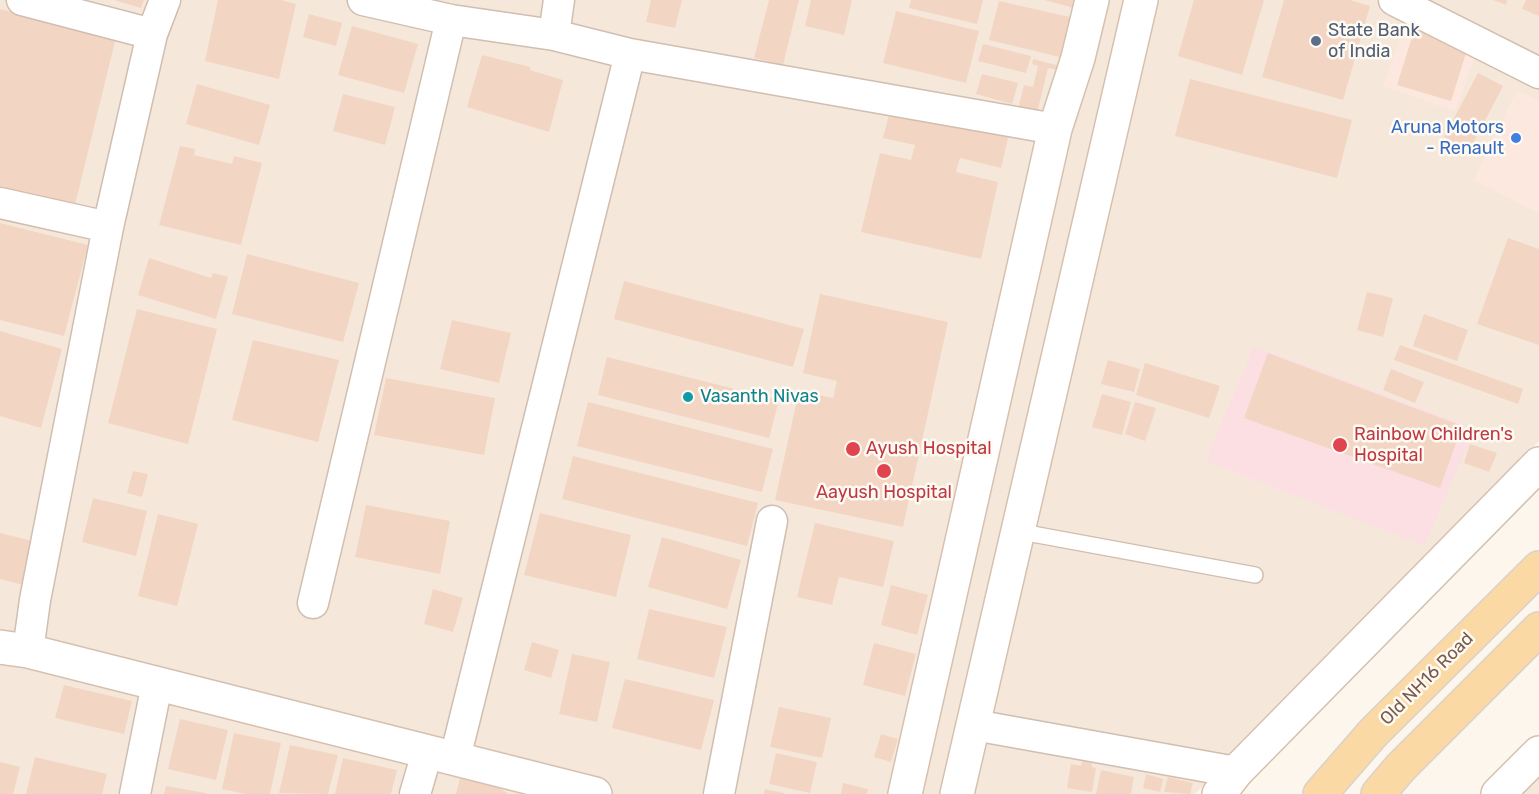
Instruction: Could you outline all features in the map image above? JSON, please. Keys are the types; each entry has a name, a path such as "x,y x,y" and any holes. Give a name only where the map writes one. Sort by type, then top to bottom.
{"main road":[{"name":"Old NH16 Road","path":"1320,794 1373,733 1539,568"},
{"path":"1378,794 1401,767 1539,629"}],"street":[{"path":"22,0 152,34"},
{"path":"165,0 152,34 108,227 35,600 20,643 157,684 595,794"},
{"path":"363,0 451,20 554,36 630,54 1055,129"},
{"path":"554,36 559,0"},
{"path":"905,794 1055,129 1078,58 1092,0"},
{"path":"957,794 1016,531 1141,0"},
{"path":"1402,2 1539,73"},
{"path":"313,603 451,20"},
{"path":"415,794 441,755 630,54"},
{"path":"0,202 108,227"},
{"path":"974,725 1227,783 1539,464"},
{"path":"719,794 772,521"},
{"path":"932,676 981,689"},
{"path":"135,794 157,684"},
{"path":"1498,794 1539,753"}],"lane":[{"path":"1016,531 1255,575"}],"shaded area":[{"path":"0,0 1539,0 1539,441 1195,794 0,794"},
{"path":"1408,17 1480,42 1455,111 1383,86"},
{"name":"Aruna Motors - Renault","path":"1517,90 1539,101 1539,213 1474,180"},
{"name":"Rainbow Children's Hospital","path":"1254,346 1475,429 1424,546 1206,461"},
{"path":"1539,763 1539,794 1510,794"}],"building":[{"path":"114,0 144,0 141,8"},
{"path":"218,0 281,0 296,4 279,79 205,61"},
{"path":"651,0 682,0 675,28 646,22"},
{"path":"769,0 799,0 783,65 754,58"},
{"path":"811,0 852,0 844,35 805,26"},
{"path":"911,0 983,0 977,24 909,8"},
{"path":"1044,0 1076,0 1074,8"},
{"path":"1194,0 1264,0 1242,75 1178,56"},
{"name":"State Bank of India","path":"1284,0 1350,0 1370,6 1343,100 1262,77"},
{"path":"1493,0 1507,0 1506,5"},
{"path":"1526,0 1539,0 1539,16 1522,9"},
{"path":"999,1 1074,18 1064,58 989,40"},
{"path":"0,9 116,37 75,205 0,187"},
{"path":"896,11 979,31 966,83 883,63"},
{"path":"309,14 342,23 336,46 303,37"},
{"path":"1418,18 1467,50 1451,101 1397,85"},
{"path":"352,26 418,44 404,93 338,75"},
{"path":"983,44 1031,56 1026,73 978,61"},
{"path":"482,55 530,67 530,70 563,80 549,132 467,107"},
{"path":"1033,59 1060,66 1059,70 1048,68 1036,117 1017,113 1024,85 1033,87 1038,66 1032,64"},
{"path":"1478,73 1503,86 1469,151 1444,137"},
{"path":"982,74 1018,83 1012,104 976,94"},
{"path":"1190,79 1352,120 1337,178 1175,136"},
{"path":"197,84 270,105 259,145 186,124"},
{"path":"343,94 395,107 385,145 333,131"},
{"path":"892,103 1010,130 1001,168 960,158 956,172 998,182 981,259 861,232 880,153 911,160 915,145 883,138"},
{"path":"180,146 195,149 194,155 232,164 234,156 262,163 241,245 159,225"},
{"path":"0,223 88,245 64,336 0,320"},
{"path":"1508,238 1539,249 1539,345 1477,324"},
{"path":"247,254 359,283 343,342 232,314"},
{"path":"149,258 211,278 213,273 228,277 216,319 138,295"},
{"path":"624,281 804,329 793,367 614,319"},
{"path":"1367,292 1393,298 1383,337 1357,330"},
{"name":"Ayush Hospital","path":"820,294 948,322 903,527 775,500 799,391 833,398 837,381 803,373"},
{"path":"137,309 217,329 188,444 108,423"},
{"path":"1424,314 1468,330 1457,361 1413,346"},
{"path":"452,320 511,333 499,383 440,369"},
{"path":"0,331 62,349 41,428 0,416"},
{"path":"253,340 339,360 318,442 232,420"},
{"path":"1400,345 1523,389 1518,404 1394,360"},
{"path":"1268,353 1462,426 1440,488 1244,418"},
{"name":"Vasanth Nivas","path":"607,357 779,400 769,438 598,395"},
{"path":"1108,360 1140,369 1134,392 1101,384"},
{"path":"1145,363 1220,386 1209,418 1136,395"},
{"path":"1391,369 1424,382 1415,403 1383,390"},
{"path":"386,378 495,398 484,455 374,435"},
{"path":"1102,394 1131,402 1122,435 1092,427"},
{"path":"588,402 773,449 762,492 577,446"},
{"path":"1135,402 1156,408 1145,441 1125,434"},
{"path":"1470,444 1497,453 1489,472 1464,463"},
{"path":"573,456 758,503 747,546 562,499"},
{"path":"133,471 148,474 142,497 127,493"},
{"path":"93,498 147,511 136,556 82,542"},
{"path":"366,505 450,521 440,574 355,557"},
{"path":"540,513 631,535 616,597 524,575"},
{"path":"158,514 198,524 177,606 138,596"},
{"path":"815,523 894,541 883,587 839,577 832,605 797,597"},
{"path":"0,533 33,541 23,585 0,579"},
{"path":"662,537 741,560 727,609 648,587"},
{"path":"891,585 928,595 917,635 881,625"},
{"path":"433,589 463,598 453,632 424,624"},
{"path":"649,609 727,627 714,678 637,659"},
{"path":"532,642 559,650 551,678 524,670"},
{"path":"874,643 916,654 905,696 863,685"},
{"path":"572,654 610,662 597,722 559,714"},
{"path":"625,679 714,700 701,750 612,728"},
{"path":"64,685 132,701 124,734 55,718"},
{"path":"779,707 831,718 822,758 770,747"},
{"path":"180,719 228,730 216,780 168,769"},
{"path":"234,733 281,743 270,794 245,794 222,789"},
{"path":"881,734 898,739 891,762 874,757"},
{"path":"290,745 338,755 328,794 279,793"},
{"path":"776,753 817,762 810,793 769,784"},
{"path":"35,757 107,774 102,794 26,794"},
{"path":"343,758 397,770 391,794 335,794"},
{"path":"1082,761 1092,763 1092,767 1096,768 1092,792 1067,788 1071,764 1081,766"},
{"path":"0,762 20,767 13,794 0,794"},
{"path":"1101,770 1134,777 1131,794 1096,794"},
{"path":"1146,774 1163,779 1160,792 1143,788"},
{"path":"1168,777 1193,783 1190,794 1164,792"},
{"path":"460,778 499,788 509,794 456,794"},
{"path":"843,783 868,789 867,794 841,794"},
{"path":"166,786 206,793 206,794 164,794"},
{"path":"765,789 784,793 784,794 764,794"}],"place":[{"name":"State Bank of India","path":"1316,41"},
{"name":"Aruna Motors - Renault","path":"1516,138"},
{"name":"Vasanth Nivas","path":"688,397"},
{"name":"Rainbow Children's Hospital","path":"1340,445"},
{"name":"Ayush Hospital","path":"853,449"},
{"name":"Aayush Hospital","path":"884,471"}]}
